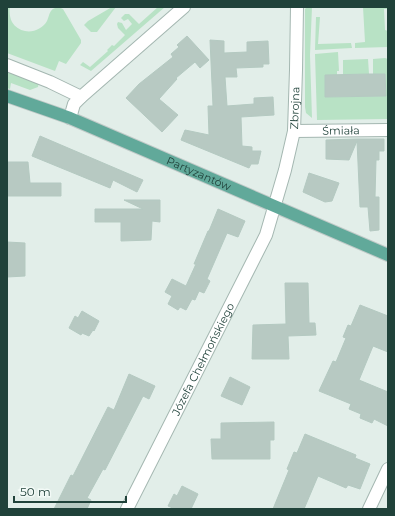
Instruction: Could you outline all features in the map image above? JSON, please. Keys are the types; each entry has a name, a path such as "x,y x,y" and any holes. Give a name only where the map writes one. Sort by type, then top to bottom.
{"main road":[{"name":"Partyzantów","path":"7,96 70,118 388,255"}],"street":[{"path":"70,118 74,104 81,97 184,7"},
{"name":"Zbrojna","path":"274,207 294,131 297,7"},
{"path":"7,65 50,82 81,97"},
{"name":"Śmiała","path":"294,131 388,130"},
{"name":"Józefa Chełmońskiego","path":"127,509 266,235 274,207"},
{"path":"369,509 388,469"}],"green space":[{"path":"7,7 10,7 10,17 13,24 23,31 34,31 38,29 47,21 50,12 53,9 58,7 63,9 81,40 81,43 66,64 59,61 55,71 7,53"},
{"path":"112,7 116,7 97,32 91,32 84,25 88,21"},
{"path":"158,7 165,7 91,71 80,65 83,62 90,67 108,51 107,50 112,45 114,46 125,35 118,28 117,24 118,22 122,23 126,30 132,24 128,19 124,21 121,18 125,14 129,14 139,24"},
{"path":"307,7 312,7 310,55 312,118 306,113 305,107 305,9"},
{"path":"363,7 388,7 388,9 384,9 385,30 388,31 388,47 355,48 355,43 365,42"},
{"path":"316,17 320,17 318,44 351,43 352,48 315,50"},
{"path":"338,52 339,71 337,71 337,75 325,75 325,97 386,96 385,74 373,74 373,59 388,59 388,119 317,120 315,54"},
{"path":"368,59 369,74 343,75 343,60"},
{"path":"7,69 39,81 38,87 30,90 11,83 10,89 7,88"}],"building":[{"path":"187,36 209,60 200,68 195,62 176,78 177,79 159,99 178,115 162,132 126,98 139,84 173,57 171,54 179,47 177,45"},
{"path":"210,40 224,41 224,53 247,52 247,42 268,41 269,64 263,64 263,67 236,68 237,77 225,77 227,106 254,104 254,98 273,97 274,115 241,117 242,146 252,147 252,151 261,151 258,164 251,164 249,168 181,140 185,130 209,135 208,106 213,106"},
{"path":"385,74 386,96 325,97 325,75"},
{"path":"40,136 143,180 137,192 113,180 110,188 32,156"},
{"path":"384,139 384,151 379,151 379,160 376,160 375,197 379,197 379,230 370,231 368,207 360,207 357,141 349,160 326,159 326,140"},
{"path":"8,162 28,162 30,183 61,183 61,196 8,196"},
{"path":"309,173 339,183 332,201 325,202 303,192"},
{"path":"124,200 160,200 160,222 152,221 151,240 121,241 121,222 95,222 95,209 143,209"},
{"path":"218,209 245,221 238,237 227,233 207,279 210,281 204,293 199,291 195,300 192,299 186,310 180,307 178,310 168,304 172,296 165,292 172,279 186,286"},
{"path":"7,242 25,243 25,276 7,277"},
{"path":"285,283 308,283 309,323 315,323 316,335 288,336 289,359 252,359 253,325 286,324"},
{"path":"360,305 388,316 388,352 373,346 359,380 388,392 388,426 374,419 372,423 360,418 361,414 349,409 351,404 319,391 333,361 336,362 346,338 343,337 348,325 351,326"},
{"path":"82,311 99,321 94,331 93,330 89,336 82,333 81,335 69,328 75,316 78,318"},
{"path":"129,374 155,386 149,399 143,396 105,470 103,469 87,498 91,500 87,509 54,509 71,475 73,476 108,407 114,410"},
{"path":"230,377 250,387 242,405 221,396"},
{"path":"274,422 274,440 270,440 270,459 212,459 211,439 221,439 221,423"},
{"path":"305,434 356,455 355,458 370,464 360,489 348,485 346,488 318,476 304,509 273,509 289,470 287,469 294,452 297,453"},
{"path":"182,486 198,494 191,509 175,509 168,506 174,494 177,496"}]}
